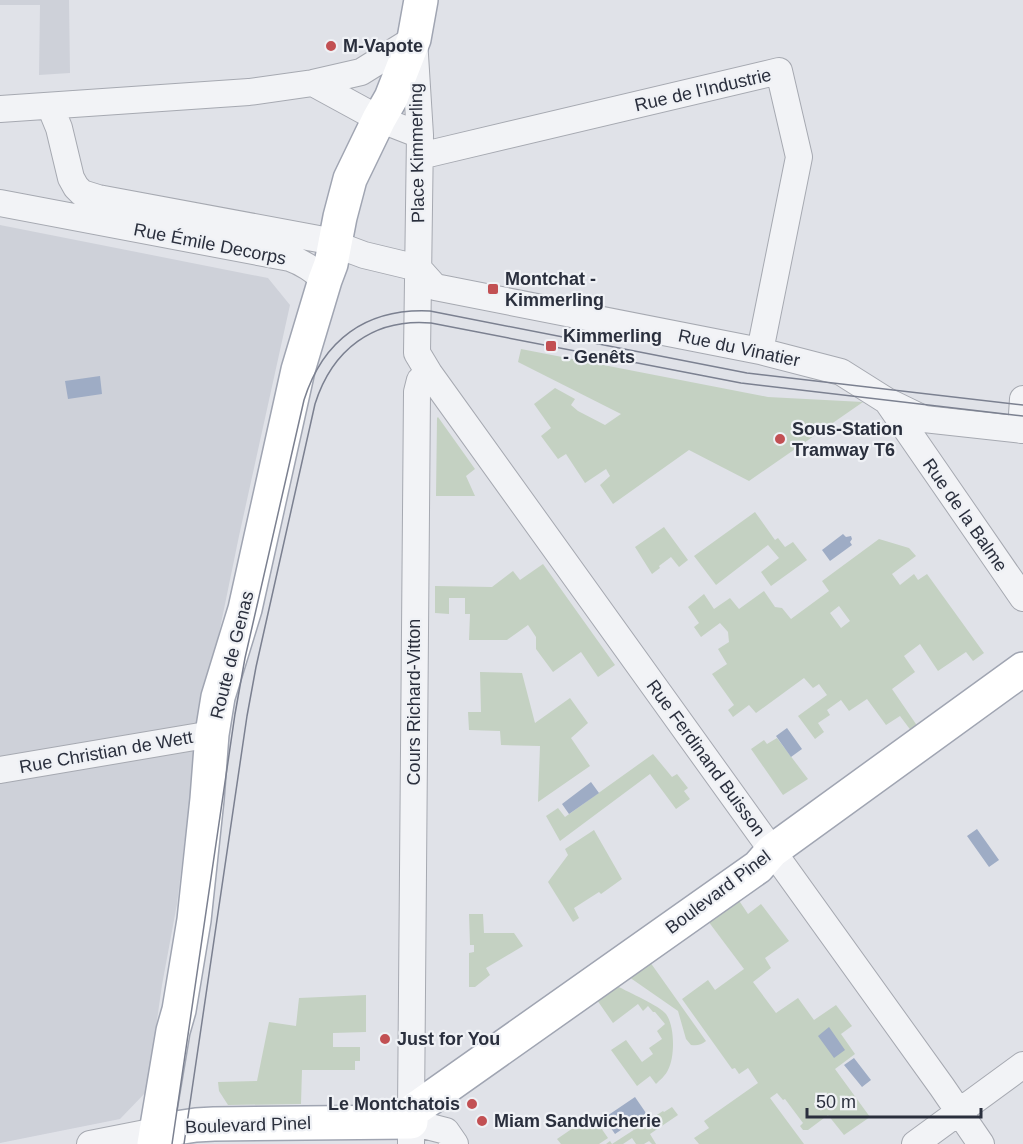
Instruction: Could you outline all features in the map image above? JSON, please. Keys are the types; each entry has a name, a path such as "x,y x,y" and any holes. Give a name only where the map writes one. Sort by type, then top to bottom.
{"main road":[{"name":"Route de Genas","path":"155,1138 194,920 212,734 218,697 244,609 298,370 331,264 350,179 391,98 414,39 422,0"},
{"name":"Boulevard Pinel","path":"155,1138 196,1125 214,1124 411,1126 758,867 772,851 1023,669"}],"street":[{"path":"0,109 249,92 314,83 361,72 414,39"},
{"name":"Place Kimmerling","path":"414,39 420,145 418,268"},
{"name":"Rue de l'Industrie","path":"420,145 779,71 799,157 760,351"},
{"path":"314,83 420,145"},
{"path":"69,171 70,121 78,104"},
{"name":"Rue Émile Decorps","path":"50,106 69,171 76,187 94,209 290,258 302,262 325,280"},
{"name":"Rue Émile Decorps","path":"0,203 94,209 324,240 334,244"},
{"path":"334,244 364,255 418,268 417,352 429,373"},
{"name":"Rue du Vinatier","path":"418,268 435,287 760,351 841,372 887,401 924,419 1022,430"},
{"name":"Rue Ferdinand Buisson","path":"429,373 981,1144"},
{"name":"Cours Richard-Vitton","path":"411,1126 417,392 420,380 429,373"},
{"path":"1022,430 1023,399"},
{"name":"Rue de la Balme","path":"887,401 1023,598"},
{"name":"Rue Christian de Wett","path":"0,770 212,734"},
{"path":"915,1144 1023,1065"},
{"path":"411,1126 446,1131 455,1144"},
{"path":"90,1144 155,1138"}],"shaded area":[{"path":"0,0 69,0 70,73 39,75 40,5 0,5"},
{"path":"0,225 268,278 290,305 202,716 177,904 162,985 147,1091 120,1119 0,1143"}],"green space":[{"path":"521,349 768,397 863,402 749,481 689,450 613,504 600,485 610,476 606,469 585,483 566,454 558,459 541,436 551,428 534,404 555,388 575,399 571,405 578,411 605,425 621,414 518,362"},
{"path":"438,417 475,469 466,476 475,496 436,496"},
{"path":"755,512 775,540 778,538 785,547 793,542 807,560 771,586 761,572 779,558 768,545 716,585 694,556"},
{"path":"664,527 688,560 679,567 671,557 652,574 635,547"},
{"path":"879,539 909,548 916,556 892,574 900,585 914,574 918,580 927,574 984,653 973,661 966,652 938,671 920,644 904,656 915,672 892,689 918,727 912,732 900,716 886,725 867,699 849,711 841,700 827,710 830,715 818,723 824,732 815,739 798,716 827,695 819,684 813,688 804,678 756,713 749,705 733,717 728,710 734,705 712,674 727,664 718,649 729,642 728,632 720,623 701,637 694,627 699,623 688,607 704,594 714,609 730,598 739,609 764,591 775,607 782,608 791,619 829,591 822,581","holes":["839,606 850,621 841,628 830,613"]},
{"path":"543,564 615,665 598,677 581,652 553,672 536,649 536,637 528,625 507,640 469,640 470,614 465,614 465,598 449,598 449,614 435,613 435,586 492,587 513,571 520,580"},
{"path":"480,672 522,673 535,723 570,698 588,723 571,738 590,766 538,802 540,746 501,745 500,731 469,730 468,712 481,712"},
{"path":"777,738 808,779 783,795 751,749 764,740 767,744"},
{"path":"653,754 672,777 677,774 688,788 684,791 690,799 676,809 650,774 560,841 546,816 558,808 565,817"},
{"path":"594,830 622,879 601,894 599,892 574,908 579,918 573,922 548,882 568,855 565,849"},
{"path":"738,899 748,914 761,904 789,941 765,958 771,968 753,982 776,1013 798,998 814,1020 836,1005 852,1026 841,1034 855,1054 835,1069 870,1117 844,1135 828,1115 808,1130 803,1130 800,1126 803,1123 785,1099 783,1100 777,1093 770,1098 804,1144 699,1144 694,1138 709,1128 704,1121 758,1083 748,1068 739,1074 735,1068 732,1069 682,999 708,980 715,990 744,969 708,921"},
{"path":"469,914 483,914 484,933 514,933 523,946 486,968 490,975 475,987 469,987 469,953 474,952 474,945 470,945"},
{"path":"650,962 706,1041 699,1045 691,1045 686,1039 678,1011 629,977"},
{"path":"617,986 657,1007 669,1019 673,1042 672,1057 667,1072 656,1084 650,1076 637,1086 611,1050 626,1040 642,1062 653,1054 649,1048 662,1039 657,1031 665,1024 648,1006 643,1011 638,1004 613,1023 597,1000"},
{"path":"366,995 366,1032 333,1033 333,1047 360,1047 360,1061 355,1061 355,1070 302,1070 301,1104 228,1105 219,1091 218,1082 257,1081 269,1022 296,1026 299,998"},
{"path":"672,1107 678,1115 650,1134 656,1144 649,1141 636,1144 632,1138 623,1144 612,1144"},
{"path":"592,1115 608,1138 599,1144 561,1144 557,1139"}],"water":[{"path":"100,376 102,394 68,399 65,381"},
{"path":"843,534 846,537 851,536 852,545 830,561 822,550"},
{"path":"787,728 802,749 791,757 776,736"},
{"path":"591,782 599,793 569,814 562,804"},
{"path":"977,829 999,860 989,867 967,836"},
{"path":"829,1027 845,1050 834,1058 818,1036"},
{"path":"854,1058 871,1080 862,1087 844,1065"},
{"path":"635,1097 646,1113 615,1134 604,1118"}],"tram line":[{"path":"172,1144 245,658 304,400 312,379 335,345 350,332 386,315 430,311 747,373 1023,405"},
{"path":"184,1144 256,667 315,404 322,385 344,353 373,332 410,323 431,323 741,383 1023,416"}],"place":[{"name":"M-Vapote","path":"331,46"},
{"name":"Montchat - Kimmerling","path":"493,289"},
{"name":"Kimmerling - Genêts","path":"551,346"},
{"name":"Sous-Station Tramway T6","path":"780,439"},
{"name":"Just for You","path":"385,1039"},
{"name":"Le Montchatois","path":"472,1104"},
{"name":"Miam Sandwicherie","path":"482,1121"}]}
